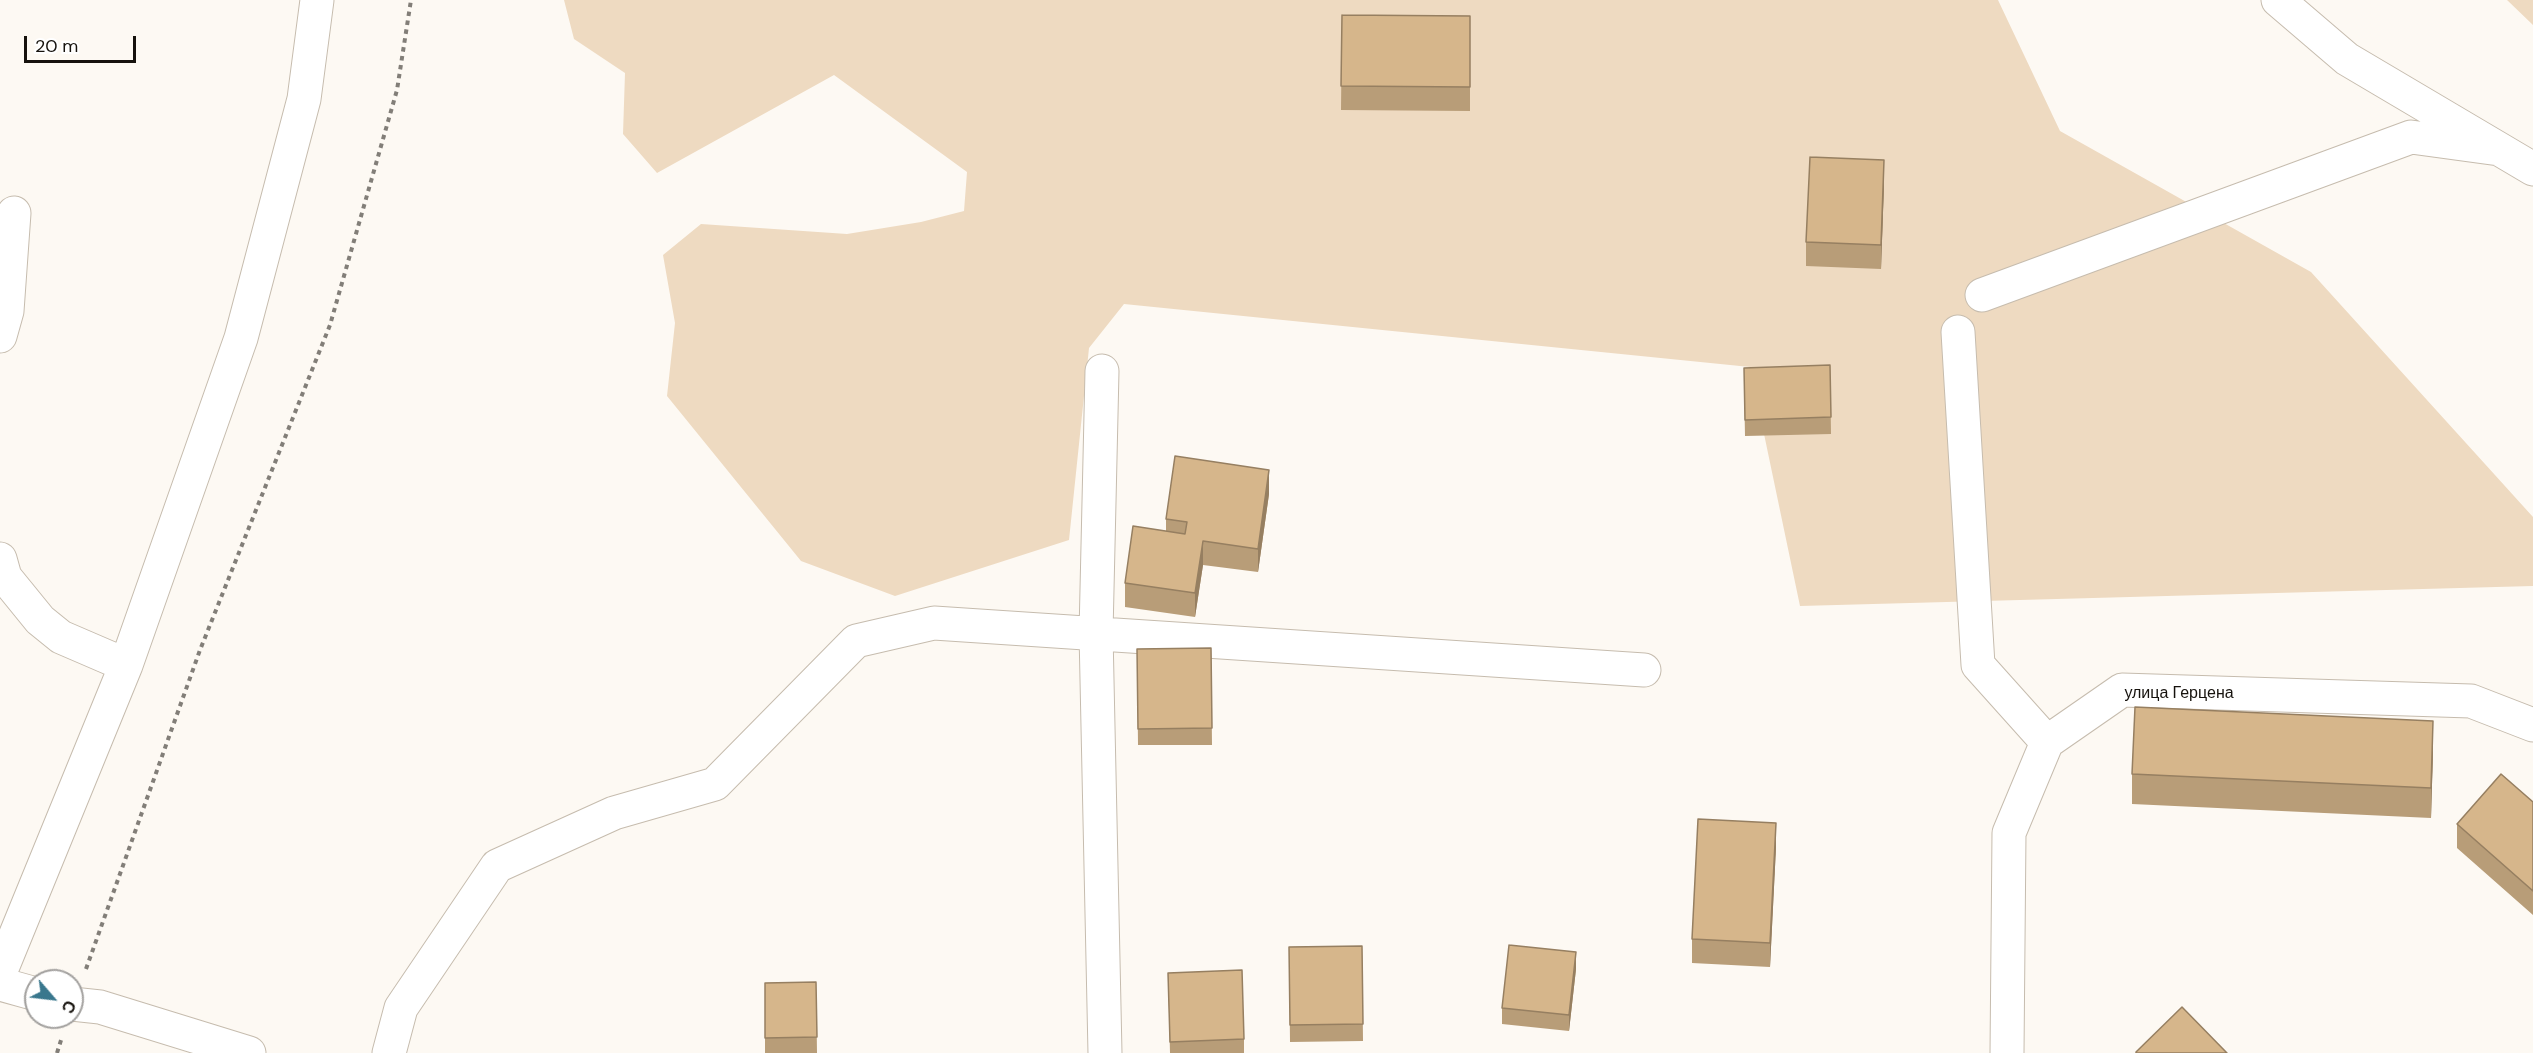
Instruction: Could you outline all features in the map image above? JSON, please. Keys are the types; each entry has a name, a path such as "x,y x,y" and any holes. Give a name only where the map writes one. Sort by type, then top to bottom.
{"street":[{"path":"0,973 126,665 242,338 304,99 317,0"},
{"path":"2278,0 2347,59 2533,169"},
{"path":"1982,295 2411,137 2499,149"},
{"path":"0,336 7,311 14,213"},
{"path":"1958,332 1978,665 2047,742 2009,833 2007,1053"},
{"path":"1102,371 1096,633 1105,1053"},
{"path":"0,559 5,577 40,620 61,637 126,665"},
{"path":"389,1053 401,1008 497,866 614,813 716,784 856,641 934,623 1644,670"},
{"name":"улица Герцена","path":"2047,742 2122,690 2471,701 2533,725"},
{"path":"0,984 24,991"},
{"path":"84,1005 100,1007 249,1053"}],"path":[{"path":"84,973 200,650 330,325 397,90 411,0"}],"shaded area":[{"path":"564,0 1998,0 2060,131 2311,272 2533,517 2533,586 1800,606 1750,367 1124,304 1089,348 1069,540 895,596 801,561 667,396 675,323 663,255 701,224 847,234 921,222 964,211 967,172 834,75 657,173 623,134 625,73 574,39"},
{"path":"2507,0 2533,0 2533,25"}],"building":[{"path":"1342,15 1470,16 1470,87 1341,86"},
{"path":"1810,157 1884,160 1881,245 1806,242"},
{"path":"1830,365 1831,417 1745,420 1744,368"},
{"path":"1175,456 1269,470 1258,549 1203,541 1195,593 1125,583 1133,526 1185,534 1187,522 1166,519"},
{"path":"1211,648 1212,728 1138,729 1137,649"},
{"path":"2135,707 2433,721 2431,788 2132,774"},
{"path":"2501,774 2533,802 2533,891 2457,824"},
{"path":"1698,819 1776,823 1770,943 1692,939"},
{"path":"1509,945 1576,952 1569,1015 1502,1008"},
{"path":"1362,946 1363,1024 1290,1025 1289,947"},
{"path":"1242,970 1244,1039 1170,1042 1168,973"},
{"path":"816,982 817,1037 765,1038 765,983"},
{"path":"2182,1007 2227,1053 2136,1053 2136,1052"}]}
